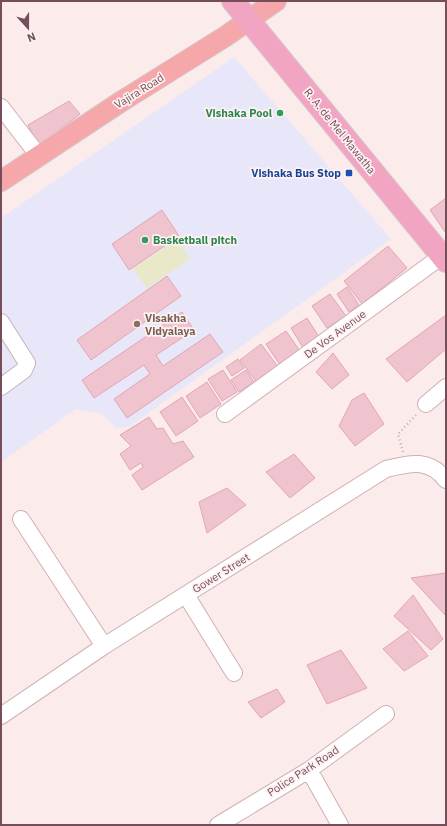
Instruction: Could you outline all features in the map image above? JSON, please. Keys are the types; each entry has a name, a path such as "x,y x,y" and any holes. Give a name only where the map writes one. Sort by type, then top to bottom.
{"highway":[{"name":"R. A. de Mel Mawatha","path":"233,1 445,257"}],"main road":[{"name":"Vajira Road","path":"1,181 38,155 226,36 276,1"}],"street":[{"path":"1,107 38,155"},
{"name":"De Vos Avenue","path":"225,414 445,257"},
{"path":"1,322 27,363 24,370 1,387"},
{"path":"426,404 446,387"},
{"name":"Gower Street","path":"1,716 104,646 386,469 406,464 425,464 439,471 446,480"},
{"path":"21,519 104,646"},
{"path":"186,595 234,673"},
{"name":"Police Park Road","path":"218,825 309,770 386,714"},
{"path":"309,770 340,825"}],"path":[{"path":"406,464 398,434 426,404"}],"shaded area":[{"name":"Visakha Vidyalaya","path":"234,57 391,239 129,427 116,428 102,414 76,409 1,462 1,218"}],"green space":[{"path":"177,239 190,259 147,288 133,268"}],"building":[{"path":"69,101 80,114 38,146 28,125"},
{"path":"446,198 446,231 445,232 430,210"},
{"name":"Basketball pitch","path":"162,210 179,236 129,270 112,244"},
{"path":"388,246 407,268 362,304 344,281"},
{"path":"167,276 181,296 91,360 77,340"},
{"path":"347,287 359,305 349,312 337,294"},
{"path":"330,294 346,316 327,328 312,306"},
{"path":"182,312 194,330 156,355 163,366 210,334 223,352 127,418 114,399 150,374 144,365 94,398 82,380"},
{"path":"446,315 446,349 407,382 386,359"},
{"path":"307,318 321,340 305,351 291,328"},
{"path":"286,331 300,351 280,365 266,344"},
{"path":"261,344 279,368 258,384 240,360"},
{"path":"333,353 349,375 332,389 316,372"},
{"path":"238,359 244,368 232,376 226,367"},
{"path":"223,370 237,392 222,401 208,379"},
{"path":"246,370 254,382 239,392 231,380"},
{"path":"207,382 221,404 200,418 186,396"},
{"path":"364,393 384,424 355,446 339,426 352,400"},
{"path":"182,397 198,421 176,436 160,412"},
{"path":"149,417 157,429 163,428 173,444 183,441 194,457 142,490 132,475 143,467 141,463 130,470 120,454 131,446 120,435"},
{"path":"294,454 315,478 290,498 266,472"},
{"path":"227,488 246,505 207,533 199,502"},
{"path":"446,574 446,616 411,578"},
{"path":"413,595 443,639 431,650 394,616"},
{"path":"408,631 428,656 404,671 383,649"},
{"path":"341,650 367,688 327,704 307,665"},
{"path":"277,689 285,702 261,718 248,702"}],"place":[{"name":"Vishaka Pool","path":"280,113"},
{"name":"Vishaka Bus Stop","path":"349,173"},
{"name":"Basketball pitch","path":"145,240"},
{"name":"Visakha Vidyalaya","path":"137,324"}]}
